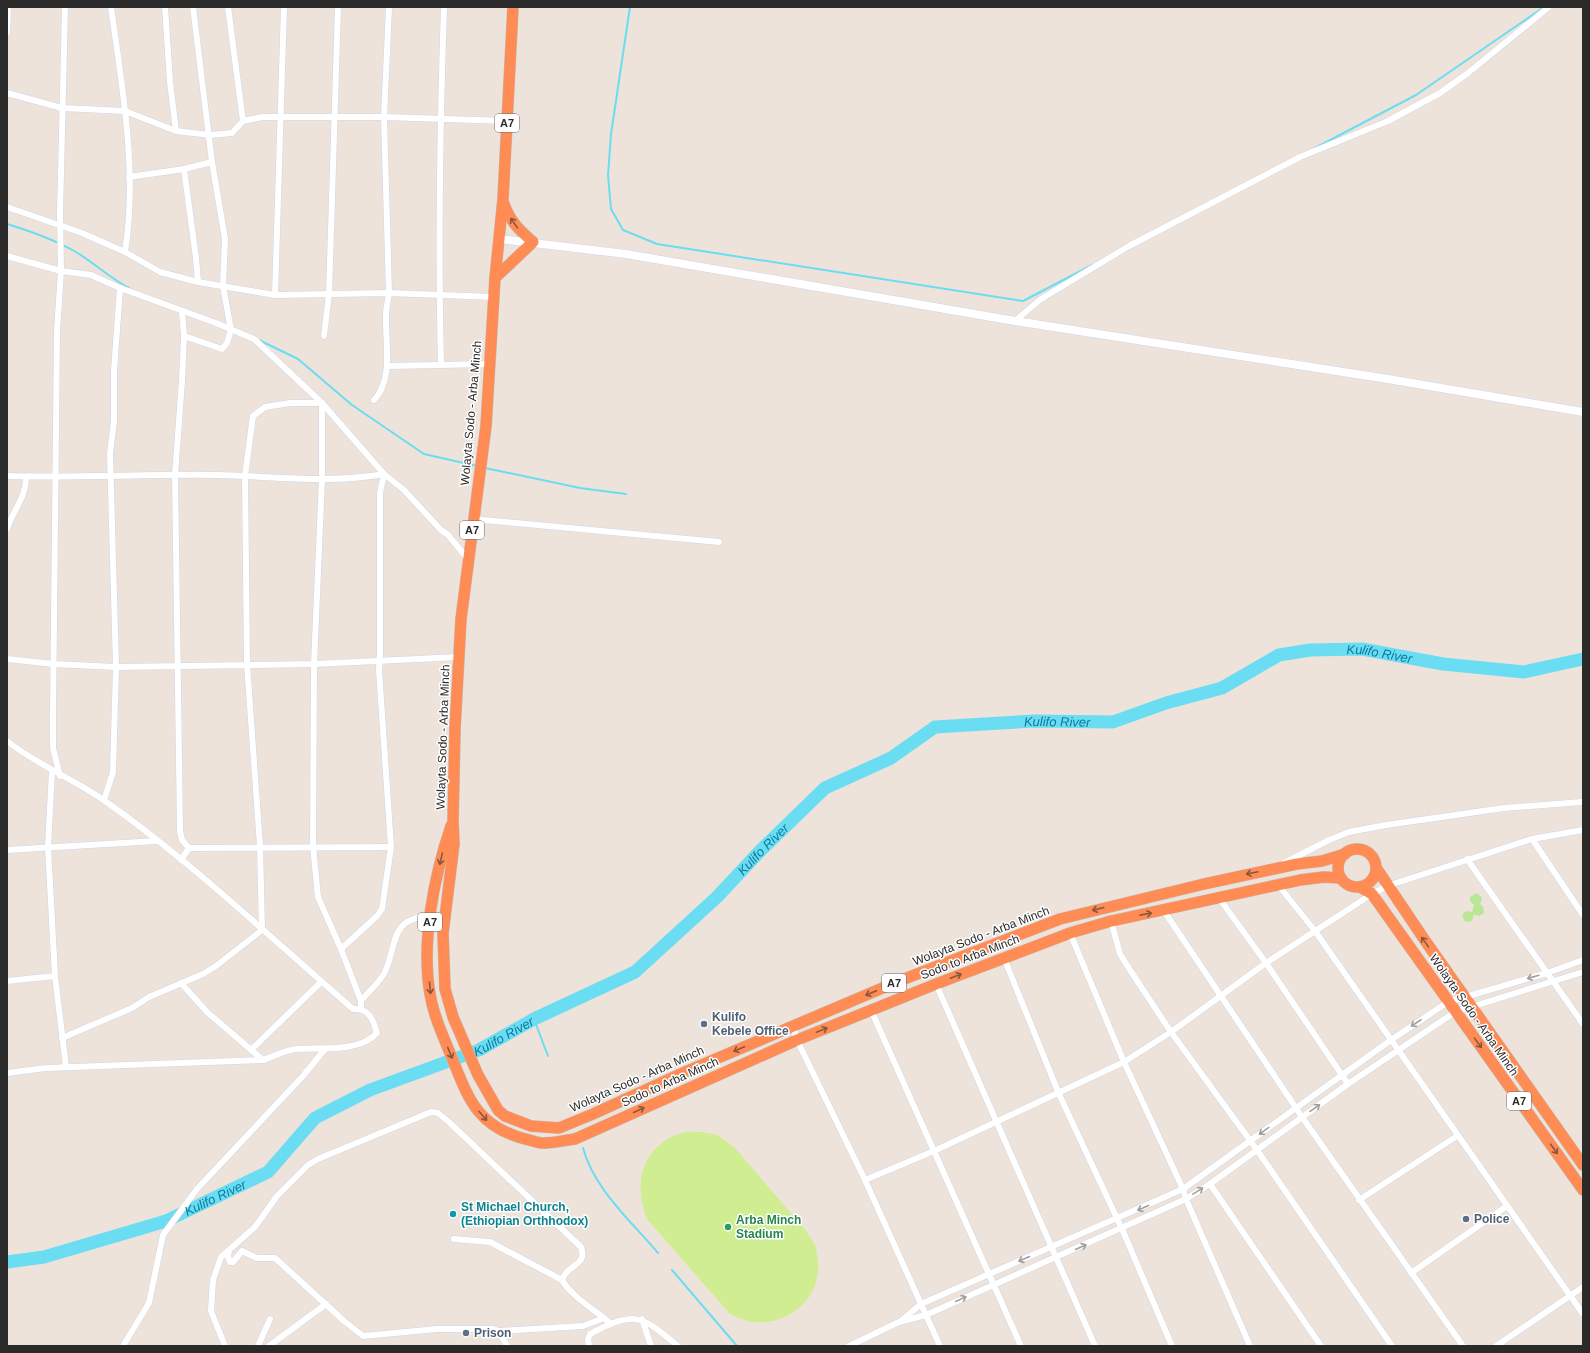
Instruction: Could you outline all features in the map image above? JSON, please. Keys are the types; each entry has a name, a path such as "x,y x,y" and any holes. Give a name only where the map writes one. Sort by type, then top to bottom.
{"highway":[{"name":"Wolayta Sodo - Arba Minch","path":"513,7 503,199 495,278 486,426 468,559 459,656 453,822 454,844 443,932 445,989 453,1017 478,1075 492,1102 505,1116 531,1126 559,1128 594,1114 685,1072 899,981 1060,919 1117,904 1272,869 1322,861 1345,854 1353,849 1365,850 1374,858 1377,869 1387,886 1583,1165"},
{"path":"495,278 533,242 518,230 509,216 503,199"},
{"name":"Wolayta Sodo - Arba Minch","path":"453,822 440,863 430,916 427,947 430,994 438,1024 462,1083 480,1114 492,1126 507,1134 544,1144 575,1139 604,1127"},
{"path":"1340,878 1338,866 1339,859 1345,854"},
{"path":"1360,887 1372,881 1377,869"},
{"name":"Sodo to Arba Minch","path":"604,1127 691,1086 798,1040 936,984 1070,933 1115,920 1164,911 1316,878 1340,878"},
{"name":"A7","path":"1340,878 1347,885 1360,887 1372,894"},
{"name":"Wolayta Sodo - Arba Minch","path":"1372,894 1583,1190"},
{"path":"1115,920 1117,904"},
{"path":"685,1072 691,1086"}],"street":[{"path":"7,33 8,7"},
{"path":"60,776 53,748 57,331 61,271 60,226 65,7"},
{"path":"111,7 125,111 129,177 125,252"},
{"path":"165,7 170,82 176,131"},
{"path":"184,336 222,349 227,343 231,330 223,286 224,239 212,162 193,7"},
{"path":"228,7 243,121"},
{"path":"275,295 284,7"},
{"path":"324,336 329,294 338,7"},
{"path":"374,400 380,394 387,366 386,315 389,293 384,117 389,7"},
{"path":"441,365 439,296 440,119 444,7"},
{"path":"1015,321 1041,299 1129,246 1300,157 1388,121 1440,93 1468,73 1549,7"},
{"path":"7,93 62,108 125,111 176,131 210,136 232,133 243,121 263,117 384,117 507,121"},
{"path":"129,177 184,170 212,162"},
{"path":"184,170 198,282"},
{"path":"7,207 82,233 125,252 160,272 198,282 275,295 389,293 494,297"},
{"path":"499,239 626,254 1015,321 1381,378 1583,412"},
{"path":"7,256 61,271 91,275 120,288 254,339 322,403 384,474 404,490 440,530 448,535 468,559"},
{"path":"104,800 113,772 116,666 110,453 114,421 116,338 120,288"},
{"path":"182,311 184,336 175,475 180,831 182,840 189,848"},
{"path":"387,366 490,364"},
{"path":"262,930 260,846 247,664 245,476 253,416 265,407 290,403 322,403"},
{"path":"322,403 322,479 314,664 313,846 318,897 341,949 361,1001 361,1009"},
{"path":"7,476 110,478 175,475 322,479 370,477 384,474"},
{"path":"341,949 378,916 382,909 390,847 380,661 380,493 384,474"},
{"path":"7,529 23,496 27,483 26,477"},
{"path":"473,519 719,542"},
{"path":"7,659 54,664 116,666 314,664 459,656"},
{"path":"7,741 60,776 104,800 182,860 353,1009 361,1009 370,1014 374,1022 376,1033 369,1041 324,1049 294,1049 263,1060 66,1067 7,1073"},
{"path":"52,771 48,847 54,976 66,1067"},
{"path":"1272,869 1329,840 1356,831 1442,816 1504,808 1582,802"},
{"path":"864,1180 934,1151 1059,1094 1124,1062 1171,1032 1266,963 1372,894 1387,886 1532,839 1583,830"},
{"path":"1532,839 1583,915"},
{"path":"7,850 156,841"},
{"path":"189,848 260,846 390,847"},
{"path":"182,860 189,848"},
{"path":"1467,859 1583,1024"},
{"path":"1279,886 1315,931 1583,1314"},
{"path":"1219,898 1266,963 1348,1084"},
{"path":"1164,911 1220,997 1302,1117 1463,1346"},
{"path":"361,1001 384,973 397,933 404,923 413,917 430,916"},
{"path":"1115,920 1120,954 1171,1032 1257,1150 1392,1346"},
{"path":"62,1038 132,1008 149,997 216,966 262,930"},
{"path":"1070,933 1124,1062 1184,1189 1186,1199 1250,1346"},
{"path":"1004,958 1059,1094 1122,1229 1172,1346"},
{"path":"849,1346 899,1322 926,1315 994,1284 1057,1258 1186,1199 1210,1184 1348,1084 1455,1012 1467,1001 1583,960"},
{"path":"899,1322 921,1304 1184,1189 1391,1040 1448,1002 1467,1001 1553,982 1583,972"},
{"path":"7,980 54,976"},
{"path":"251,1050 321,982"},
{"path":"181,983 207,1012 263,1060"},
{"path":"936,984 1095,1346"},
{"path":"871,1010 990,1274 1020,1346"},
{"path":"793,1026 798,1040 940,1346"},
{"path":"123,1346 149,1303 163,1235 197,1189 303,1076 324,1049"},
{"path":"225,1346 210,1311 213,1280 221,1257 255,1227 277,1196 308,1165 318,1159 435,1112 450,1123 581,1247 583,1254 581,1261 564,1274 562,1280"},
{"path":"1360,1200 1457,1136"},
{"path":"1210,1184 1321,1346"},
{"path":"1411,1273 1507,1206"},
{"path":"454,1239 490,1242 562,1280 565,1286 610,1323"},
{"path":"229,1250 228,1257 230,1262 233,1262 242,1251 257,1258 275,1258 359,1333 368,1337 437,1329 493,1329 499,1331 583,1326 604,1318"},
{"path":"1496,1346 1583,1287"},
{"path":"269,1346 326,1304"},
{"path":"589,1346 588,1339 590,1334 610,1323 635,1318 642,1319 652,1325 678,1346"},
{"path":"258,1346 270,1319"},
{"path":"642,1319 651,1346"},
{"path":"499,1331 507,1346"}],"green space":[{"path":"1477,893 1482,898 1480,904 1483,907 1484,913 1479,916 1474,914 1472,921 1465,922 1462,915 1466,911 1472,912 1474,905 1470,901 1470,897"},
{"path":"683,1132 702,1132 718,1135 735,1148 807,1232 815,1245 818,1260 816,1283 805,1302 788,1316 777,1320 756,1322 747,1321 730,1314 647,1219 643,1206 641,1180 649,1157 657,1147 667,1139"}],"waterway":[{"path":"630,7 611,134 608,175 611,209 623,230 657,244 1023,301 1092,265"},
{"path":"1315,148 1416,95 1544,7"},
{"path":"7,224 42,236 76,252 115,280 129,288"},
{"path":"259,340 298,359 352,405 424,454 477,466"},
{"path":"485,468 580,488 626,494"},
{"name":"Kulifo River","path":"7,1262 44,1257 166,1221 268,1172 315,1118 370,1090 479,1050 534,1019 635,972 717,897 761,850 825,788 891,758 935,727 1034,721 1113,722 1166,703 1222,688 1279,655 1310,650 1362,649 1443,664 1524,672 1583,659"},
{"path":"534,1019 548,1056"},
{"path":"583,1148 588,1163 604,1191 625,1217 658,1253"},
{"path":"672,1270 737,1346"}],"place":[{"name":"Kulifo Kebele Office","path":"704,1024"},
{"name":"St Michael Church, (Ethiopian Orthhodox)","path":"453,1214"},
{"name":"Police","path":"1466,1219"},
{"name":"Arba Minch Stadium","path":"728,1227"},
{"name":"Prison","path":"466,1333"}]}
